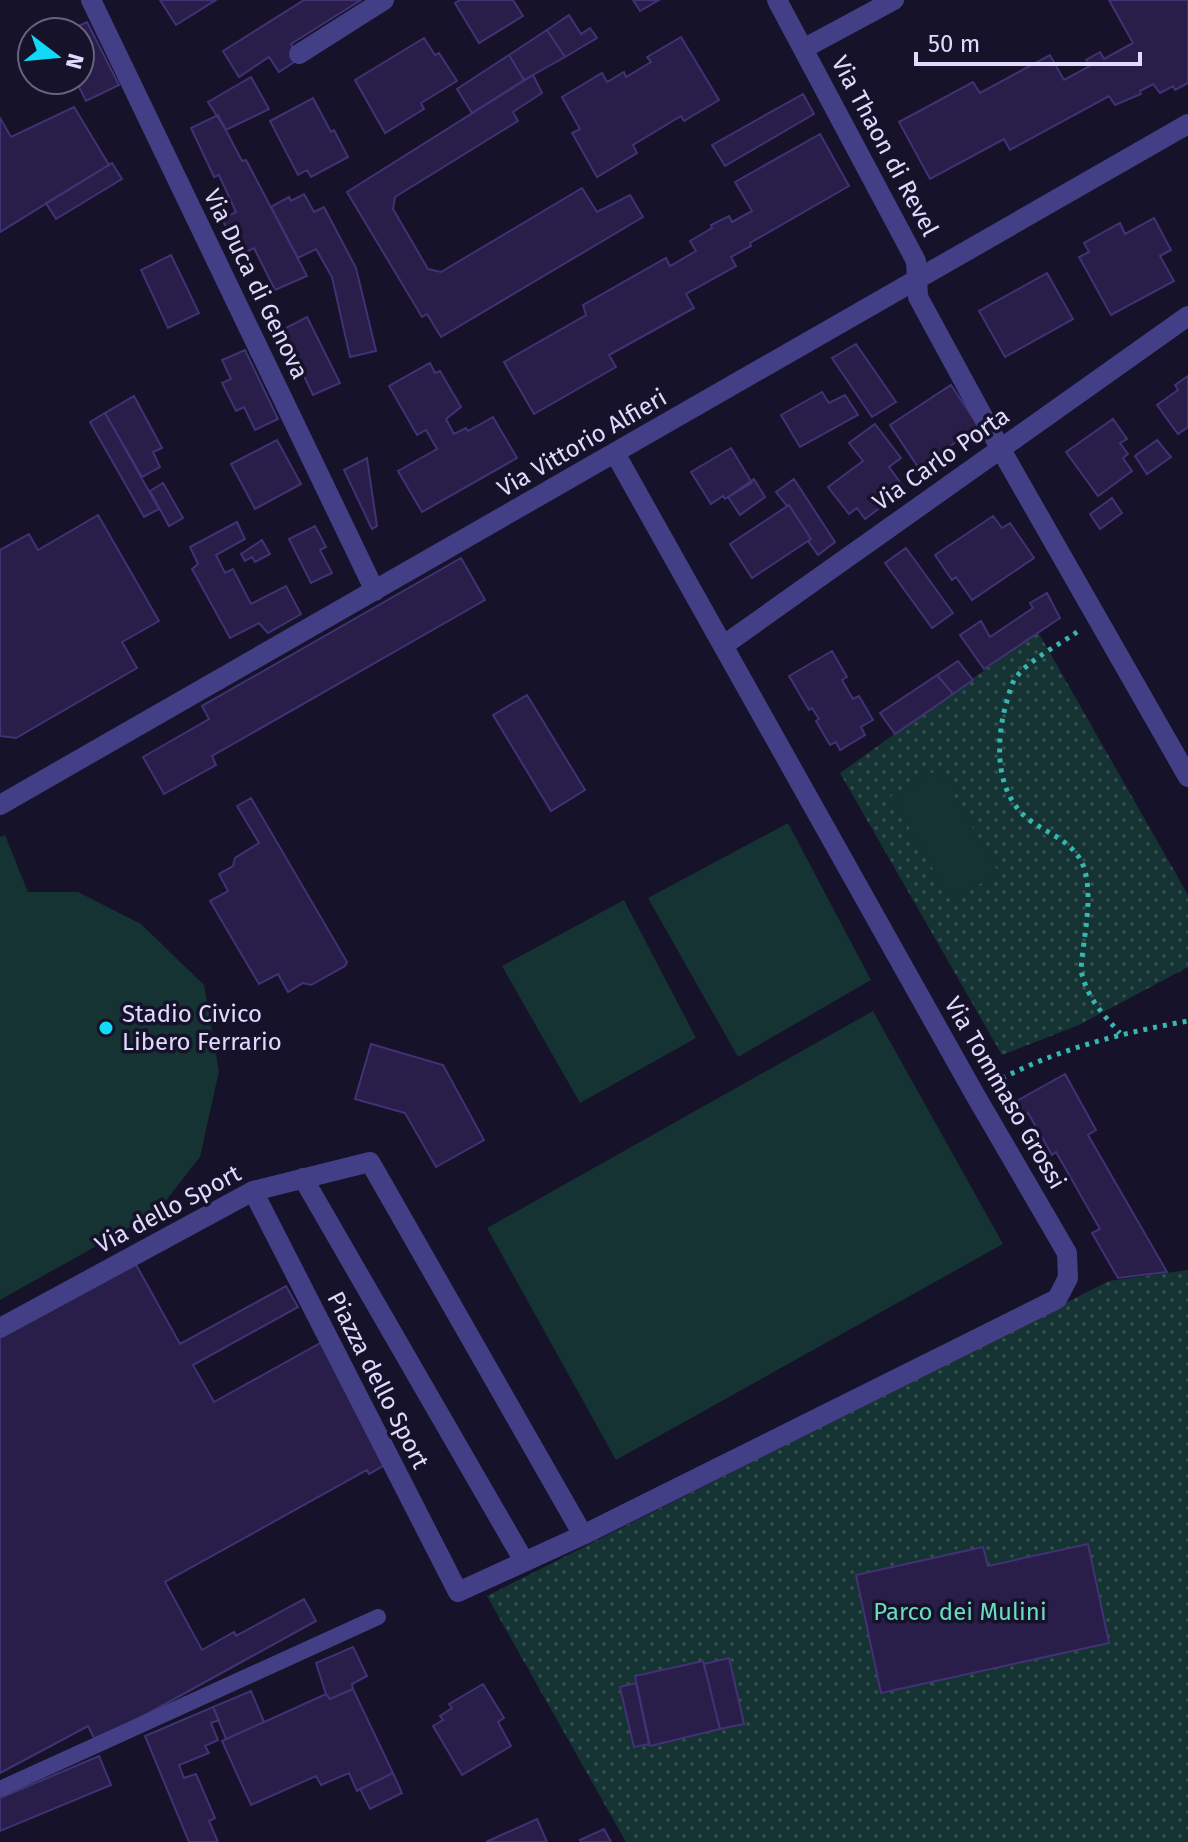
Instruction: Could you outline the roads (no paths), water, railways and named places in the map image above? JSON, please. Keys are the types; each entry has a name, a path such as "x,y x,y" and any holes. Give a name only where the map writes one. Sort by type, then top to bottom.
{"street":[{"name":"Via Duca di Genova","path":"91,0 375,591"},
{"path":"299,54 384,0"},
{"name":"Via Thaon di Revel","path":"777,0 916,261 918,297 1000,448 1188,777"},
{"path":"803,49 894,0"},
{"name":"Via Vittorio Alfieri","path":"0,805 616,455 1188,124"},
{"name":"Via Carlo Porta","path":"724,645 1188,316"},
{"name":"Via Tommaso Grossi","path":"583,1535 1057,1299 1068,1278 1067,1253 616,455"},
{"name":"Via dello Sport","path":"0,1328 253,1191 370,1162 583,1535"},
{"name":"Piazza dello Sport","path":"253,1191 458,1592 524,1561 303,1178"},
{"path":"524,1561 583,1535"}],"lane":[{"path":"0,1789 378,1617"}],"place":[{"name":"Stadio Civico Libero Ferrario","path":"106,1028"}],"park label":[{"name":"Parco dei Mulini","path":"960,1612"}]}
